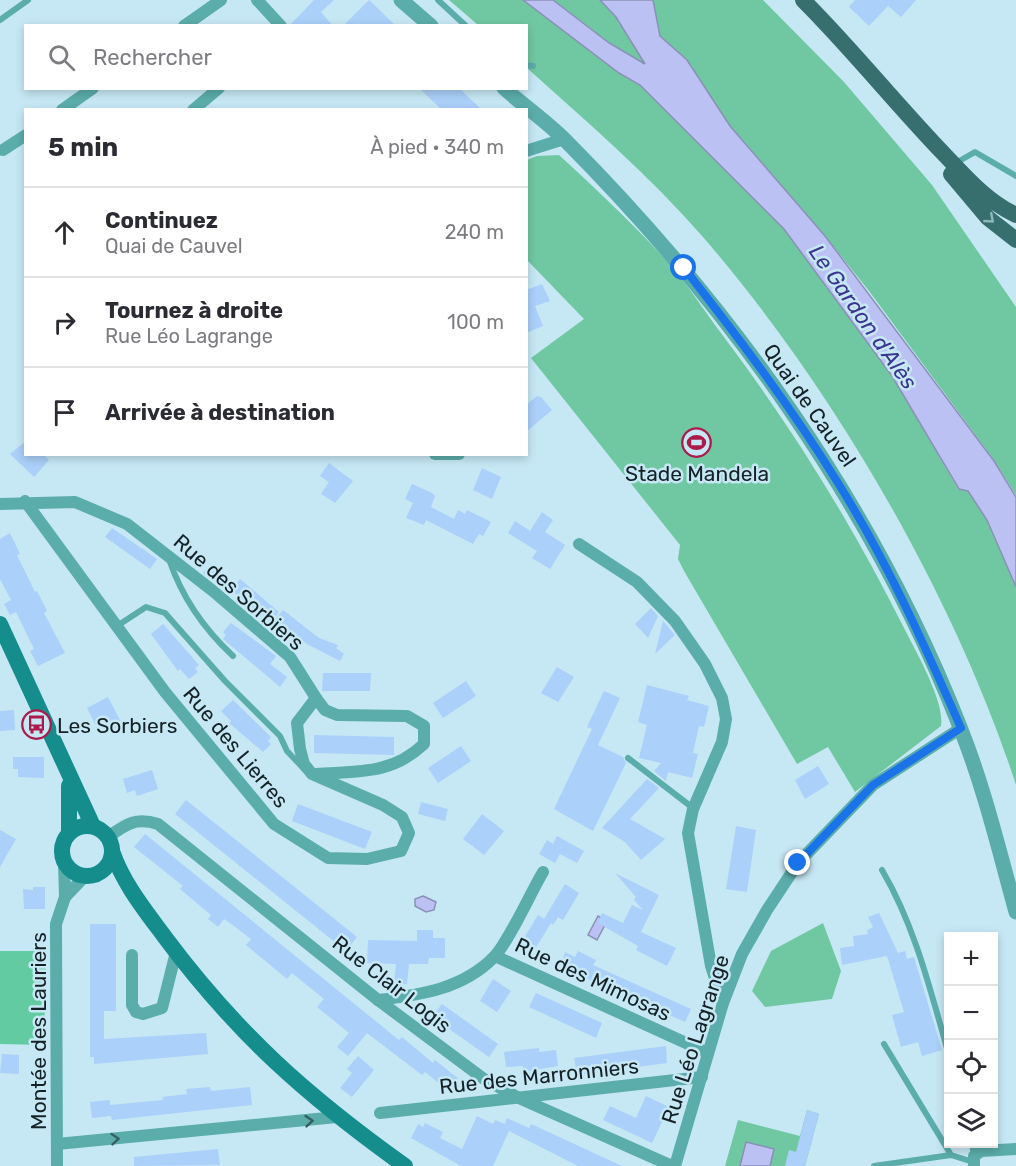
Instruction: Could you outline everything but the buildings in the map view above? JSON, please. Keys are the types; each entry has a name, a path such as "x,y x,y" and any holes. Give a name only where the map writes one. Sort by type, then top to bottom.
{"main road":[{"path":"803,0 979,191 1000,208 1016,215"},
{"path":"915,124 966,195 988,218 1016,240"},
{"path":"0,624 93,826 110,844 126,884 176,952 238,1027 285,1073 337,1117 405,1166"},
{"path":"68,771 71,819 69,832 62,846 64,861 73,871 126,884"},
{"path":"69,832 76,828 93,826"},
{"path":"92,874 108,864 110,844"}],"street":[{"path":"187,24 221,0"},
{"path":"257,0 279,24"},
{"path":"401,0 429,24"},
{"path":"65,108 90,90"},
{"path":"196,108 217,90"},
{"name":"Quai de Cauvel","path":"506,90 528,108"},
{"name":"Quai de Cauvel","path":"528,108 564,139 677,259 805,431 870,537 920,634 961,728 989,815 1016,912"},
{"path":"3,150 24,136"},
{"path":"528,150 564,139"},
{"name":"Rue des Sorbiers","path":"0,504 25,501 75,502 127,524 290,657 316,698"},
{"name":"Rue des Lierres","path":"25,501 165,692 274,824 328,858 367,859 401,851 409,833 402,817 384,805 312,774"},
{"path":"579,544 637,582 675,621 705,664 722,698 726,719 722,742 693,808 688,833 711,966 723,1003"},
{"path":"316,698 325,710 337,715 407,716 424,726 424,744 410,757 381,770 312,774 304,764 297,723 316,698"},
{"name":"Rue Léo Lagrange","path":"674,1166 723,1003 742,954 798,863 873,785 961,728"},
{"name":"Rue Clair Logis","path":"110,844 123,827 142,819 158,824 378,1000 484,1079 519,1098 674,1166"},
{"name":"Montée des Lauriers","path":"57,1166 56,924 65,897 64,861"},
{"name":"Rue des Mimosas","path":"378,1000 421,995 462,981 495,956 543,872"},
{"name":"Montée des Lauriers","path":"65,897 92,874"},
{"path":"132,955 132,1005 136,1012 143,1014 162,1008 176,952"},
{"name":"Rue des Mimosas","path":"495,956 708,1053"},
{"name":"Rue des Marronniers","path":"380,1113 702,1077"},
{"path":"57,1144 337,1117"},
{"path":"973,1157 981,1151 1016,1149"}],"lane":[{"path":"0,20 28,0"},
{"path":"438,0 464,24"},
{"path":"954,164 975,152 1016,176"},
{"path":"168,556 196,616 207,631 233,656"},
{"name":"Rue des Lierres","path":"117,626 146,607 165,613 225,681 280,736 298,765 312,774"},
{"path":"628,758 693,808"},
{"path":"882,870 900,901 921,957 945,1040"},
{"path":"884,1044 951,1155"},
{"path":"874,1166 951,1155 973,1157"}],"green space":[{"path":"449,0 523,0 619,73 640,85 784,229 892,376 958,489 968,491 987,520 1016,586 1016,785 960,641 924,569 843,427 798,359 751,296 682,214 617,150 528,69 528,24 477,24"},
{"path":"553,0 600,0 616,17 647,65 609,43"},
{"path":"653,0 763,0 844,82 932,185 1016,307 1016,495 994,460 869,291 730,126 687,60 660,36"},
{"name":"Stade Mandela","path":"559,155 614,206 666,260 687,286 772,403 819,475 883,587 928,676 938,703 941,726 855,792 828,747 797,764 684,571 678,559 680,545 531,358 584,319 528,261 528,160 537,156"},
{"path":"823,923 841,971 832,999 765,1007 752,991 771,951"},
{"path":"0,951 46,951 44,1045 0,1044"},
{"path":"807,1110 819,1114 805,1166 725,1166 738,1120 800,1136"}],"water":[{"name":"Le Gardon d'Alès","path":"523,0 553,0 609,43 645,64 616,17 600,0 653,0 660,36 687,60 730,126 825,236 994,461 1016,497 1016,587 987,520 968,491 959,489 892,376 784,229 640,85 619,73"},
{"path":"423,896 436,902 434,910 426,912 415,906 415,899"},
{"path":"598,916 607,921 597,940 588,935"},
{"path":"746,1142 774,1149 770,1166 740,1166"}],"place":[{"name":"Stade Mandela","path":"697,442"},
{"name":"Les Sorbiers","path":"36,725"}],"route":[{"path":"684,268 768,378 838,483 870,537 920,634 961,728 873,785 830,826 798,863"}]}
